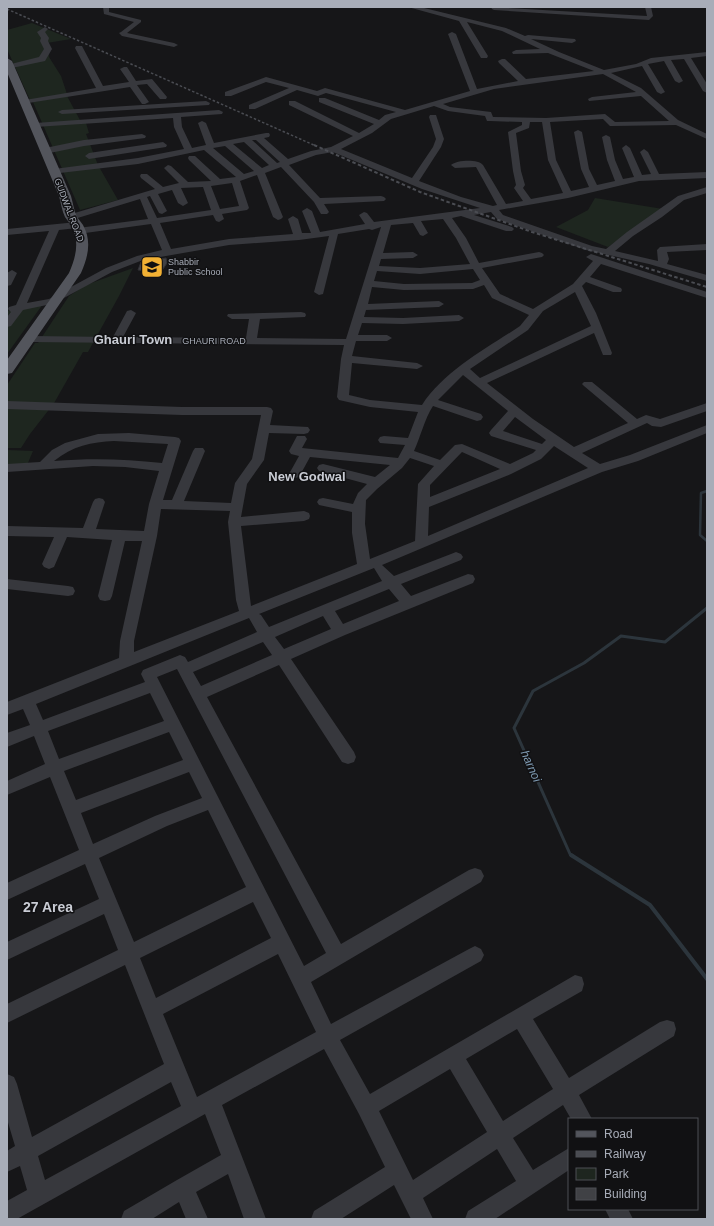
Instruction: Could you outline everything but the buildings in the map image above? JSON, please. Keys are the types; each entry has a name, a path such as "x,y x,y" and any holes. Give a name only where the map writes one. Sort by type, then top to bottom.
{"main road":[{"name":"GUDWAL ROAD","path":"7,370 30,339 55,299 68,273 74,258 76,247 74,225 65,196 25,102 8,67"},
{"name":"GUDWAL ROAD","path":"8,67 74,225"},
{"name":"GUDWAL ROAD","path":"7,359 55,299"}],"street":[{"path":"106,7 106,13 139,21 123,33 124,35 174,45"},
{"path":"411,7 421,8 462,19 486,17 649,18 648,7"},
{"path":"486,17 504,29 552,51 604,72 642,94 677,123 707,137"},
{"path":"462,19 484,56"},
{"path":"8,67 42,59 48,49 45,38 41,32 45,29"},
{"path":"452,34 474,92"},
{"path":"516,52 552,51 573,43 563,36 522,37"},
{"path":"78,48 101,89"},
{"path":"74,225 142,195 175,186 206,184 238,179 314,153 334,149 359,136 388,117 474,92 524,82 604,72 619,68 637,66 644,62 707,55"},
{"path":"688,57 707,90"},
{"path":"666,59 680,81"},
{"path":"591,67 619,60"},
{"path":"502,61 524,82"},
{"path":"644,62 661,92"},
{"path":"124,69 145,102"},
{"path":"228,94 266,79 318,94 324,90 407,112"},
{"path":"25,102 56,96 94,94 101,89 149,81 163,97"},
{"path":"115,86 123,97"},
{"path":"328,87 426,107"},
{"path":"252,107 296,88"},
{"path":"592,99 642,94"},
{"path":"56,96 66,123"},
{"path":"322,100 379,123"},
{"path":"62,112 206,103"},
{"path":"292,103 359,136"},
{"path":"436,104 448,109 488,114 490,119 546,120 605,116 613,124 677,123"},
{"path":"35,125 162,120 177,116 219,112"},
{"path":"177,116 178,127 191,154 218,182"},
{"path":"414,182 437,147 440,139 433,117"},
{"path":"526,120 526,126 512,132 517,171 521,185 518,188 528,202"},
{"path":"546,120 552,160 568,195"},
{"path":"7,232 74,225 154,221 217,215 244,208 238,179 209,146 202,123"},
{"path":"578,132 585,169 594,188"},
{"path":"45,151 82,143 142,136"},
{"path":"54,172 191,154 209,146 262,136 282,165 318,202 324,212"},
{"path":"606,137 611,160 620,182"},
{"path":"246,139 282,165"},
{"path":"89,156 162,142 168,156"},
{"path":"82,143 93,167"},
{"path":"227,143 260,171 278,217"},
{"path":"626,148 639,178"},
{"path":"334,149 458,199 498,208"},
{"path":"644,152 660,176"},
{"path":"655,155 660,176"},
{"path":"455,165 479,165 498,208 500,217 707,295"},
{"path":"168,168 186,185"},
{"path":"7,311 55,299 110,270 140,258 168,252 228,242 266,240 334,233 387,223 461,214 568,195 639,178 707,175"},
{"path":"144,176 157,191 162,211"},
{"path":"206,184 217,215"},
{"path":"175,186 183,203"},
{"path":"364,566 357,509 360,498 408,452 428,405 441,387 463,369 524,328 539,309 553,299 566,294 581,282 603,256 630,234 659,215 681,198 707,190"},
{"path":"142,195 168,252"},
{"path":"318,202 381,199"},
{"path":"307,211 317,235"},
{"path":"461,214 603,256 662,264 707,278"},
{"path":"364,215 372,227"},
{"path":"446,216 462,238 476,267 492,292 500,299 535,314"},
{"path":"293,219 299,237"},
{"path":"416,220 423,233"},
{"path":"387,223 372,268 369,284 346,359 343,397 348,400 428,405 477,417"},
{"path":"7,324 20,307 56,228"},
{"path":"263,230 266,240"},
{"path":"319,292 334,233"},
{"path":"662,264 664,259 663,249 707,248"},
{"path":"376,256 413,255"},
{"path":"372,268 403,271 476,267 539,255"},
{"path":"7,283 12,273"},
{"path":"369,284 404,287 473,286 486,281"},
{"path":"581,282 617,290"},
{"path":"581,282 607,353"},
{"path":"362,306 439,304"},
{"path":"116,340 131,313"},
{"path":"232,316 301,316"},
{"path":"252,341 255,316"},
{"path":"357,320 403,321 458,318"},
{"path":"479,383 597,328"},
{"name":"GHAURI ROAD","path":"30,339 252,341 387,338"},
{"path":"346,359 417,366"},
{"path":"463,369 514,411 553,440 598,469"},
{"path":"588,384 636,424"},
{"path":"7,405 182,411 266,411 258,460 241,483 234,522 243,600 251,616 273,644 348,757"},
{"path":"572,453 648,419 656,423 661,423 707,407"},
{"path":"514,411 496,433 544,450"},
{"path":"264,429 303,434 295,451 306,453 408,452"},
{"path":"7,709 170,643 251,616 364,566 421,544 598,469 634,458 707,429"},
{"path":"43,466 49,458 66,446 92,440 121,437 174,441 154,504 150,536 127,641 126,661"},
{"path":"384,440 408,452 443,465"},
{"path":"423,505 510,469 537,456 553,440"},
{"path":"421,544 424,484 459,448 510,469"},
{"path":"176,506 199,452"},
{"path":"295,474 306,453"},
{"path":"7,468 93,462 125,463 166,468"},
{"path":"323,468 378,482"},
{"path":"88,533 99,502"},
{"path":"323,502 357,509"},
{"path":"154,504 236,507"},
{"path":"234,522 304,516"},
{"path":"7,531 150,536"},
{"path":"49,564 63,532"},
{"path":"106,596 120,536"},
{"path":"420,1218 410,1194 366,1107 327,1036 300,978 148,674 182,665 265,635 456,557"},
{"path":"380,569 408,602"},
{"path":"198,694 408,602 468,579"},
{"path":"7,584 68,591"},
{"path":"326,609 340,631"},
{"path":"170,643 338,956"},
{"path":"7,740 153,684"},
{"path":"30,706 192,1110"},
{"path":"7,788 54,768 173,724"},
{"path":"71,809 192,763"},
{"path":"7,892 161,821 212,801"},
{"path":"300,978 475,876"},
{"path":"7,1014 256,891"},
{"path":"7,951 109,903"},
{"path":"152,1010 282,942"},
{"path":"7,1213 475,955"},
{"path":"366,1107 575,984"},
{"path":"520,1016 581,1118"},
{"path":"410,1194 499,1135 667,1029"},
{"path":"453,1056 529,1183"},
{"path":"7,1162 176,1068"},
{"path":"7,1084 39,1195"},
{"path":"210,1100 255,1219"},
{"path":"476,1219 568,1159"},
{"path":"132,1219 184,1187 233,1160"},
{"path":"322,1219 398,1171"},
{"path":"184,1187 197,1219"},
{"path":"617,1210 622,1219"}],"green space":[{"path":"32,23 71,39 47,43 49,57 61,76 67,94 30,100 7,49 7,30"},
{"path":"67,96 81,122 86,123 89,133 86,134 98,165 118,200 80,210 33,102"},
{"path":"595,198 663,209 608,247 556,227 588,210"},
{"path":"133,268 88,352 83,352 53,405 7,403 7,385 35,343 38,343 69,296 86,285"},
{"path":"43,304 7,354 7,311"},
{"path":"7,406 51,407 21,448 7,448"},
{"path":"7,450 33,451 27,465 7,466"}],"waterway":[{"name":"harnoi","path":"707,491 701,493 700,535 707,541"},
{"name":"harnoi","path":"573,856 570,854 514,728 533,691 584,663 621,636 665,642 707,608"},
{"name":"harnoi","path":"571,855 650,905 707,979"}],"railway":[{"path":"7,9 316,146"},
{"path":"314,145 420,192 532,232 707,287"}],"place":[{"name":"Shabbir Public School","path":"152,267"}],"district":[{"name":"Ghauri Town","path":"133,339"},
{"name":"New Godwal","path":"307,476"},
{"name":"27 Area","path":"48,907"}]}
